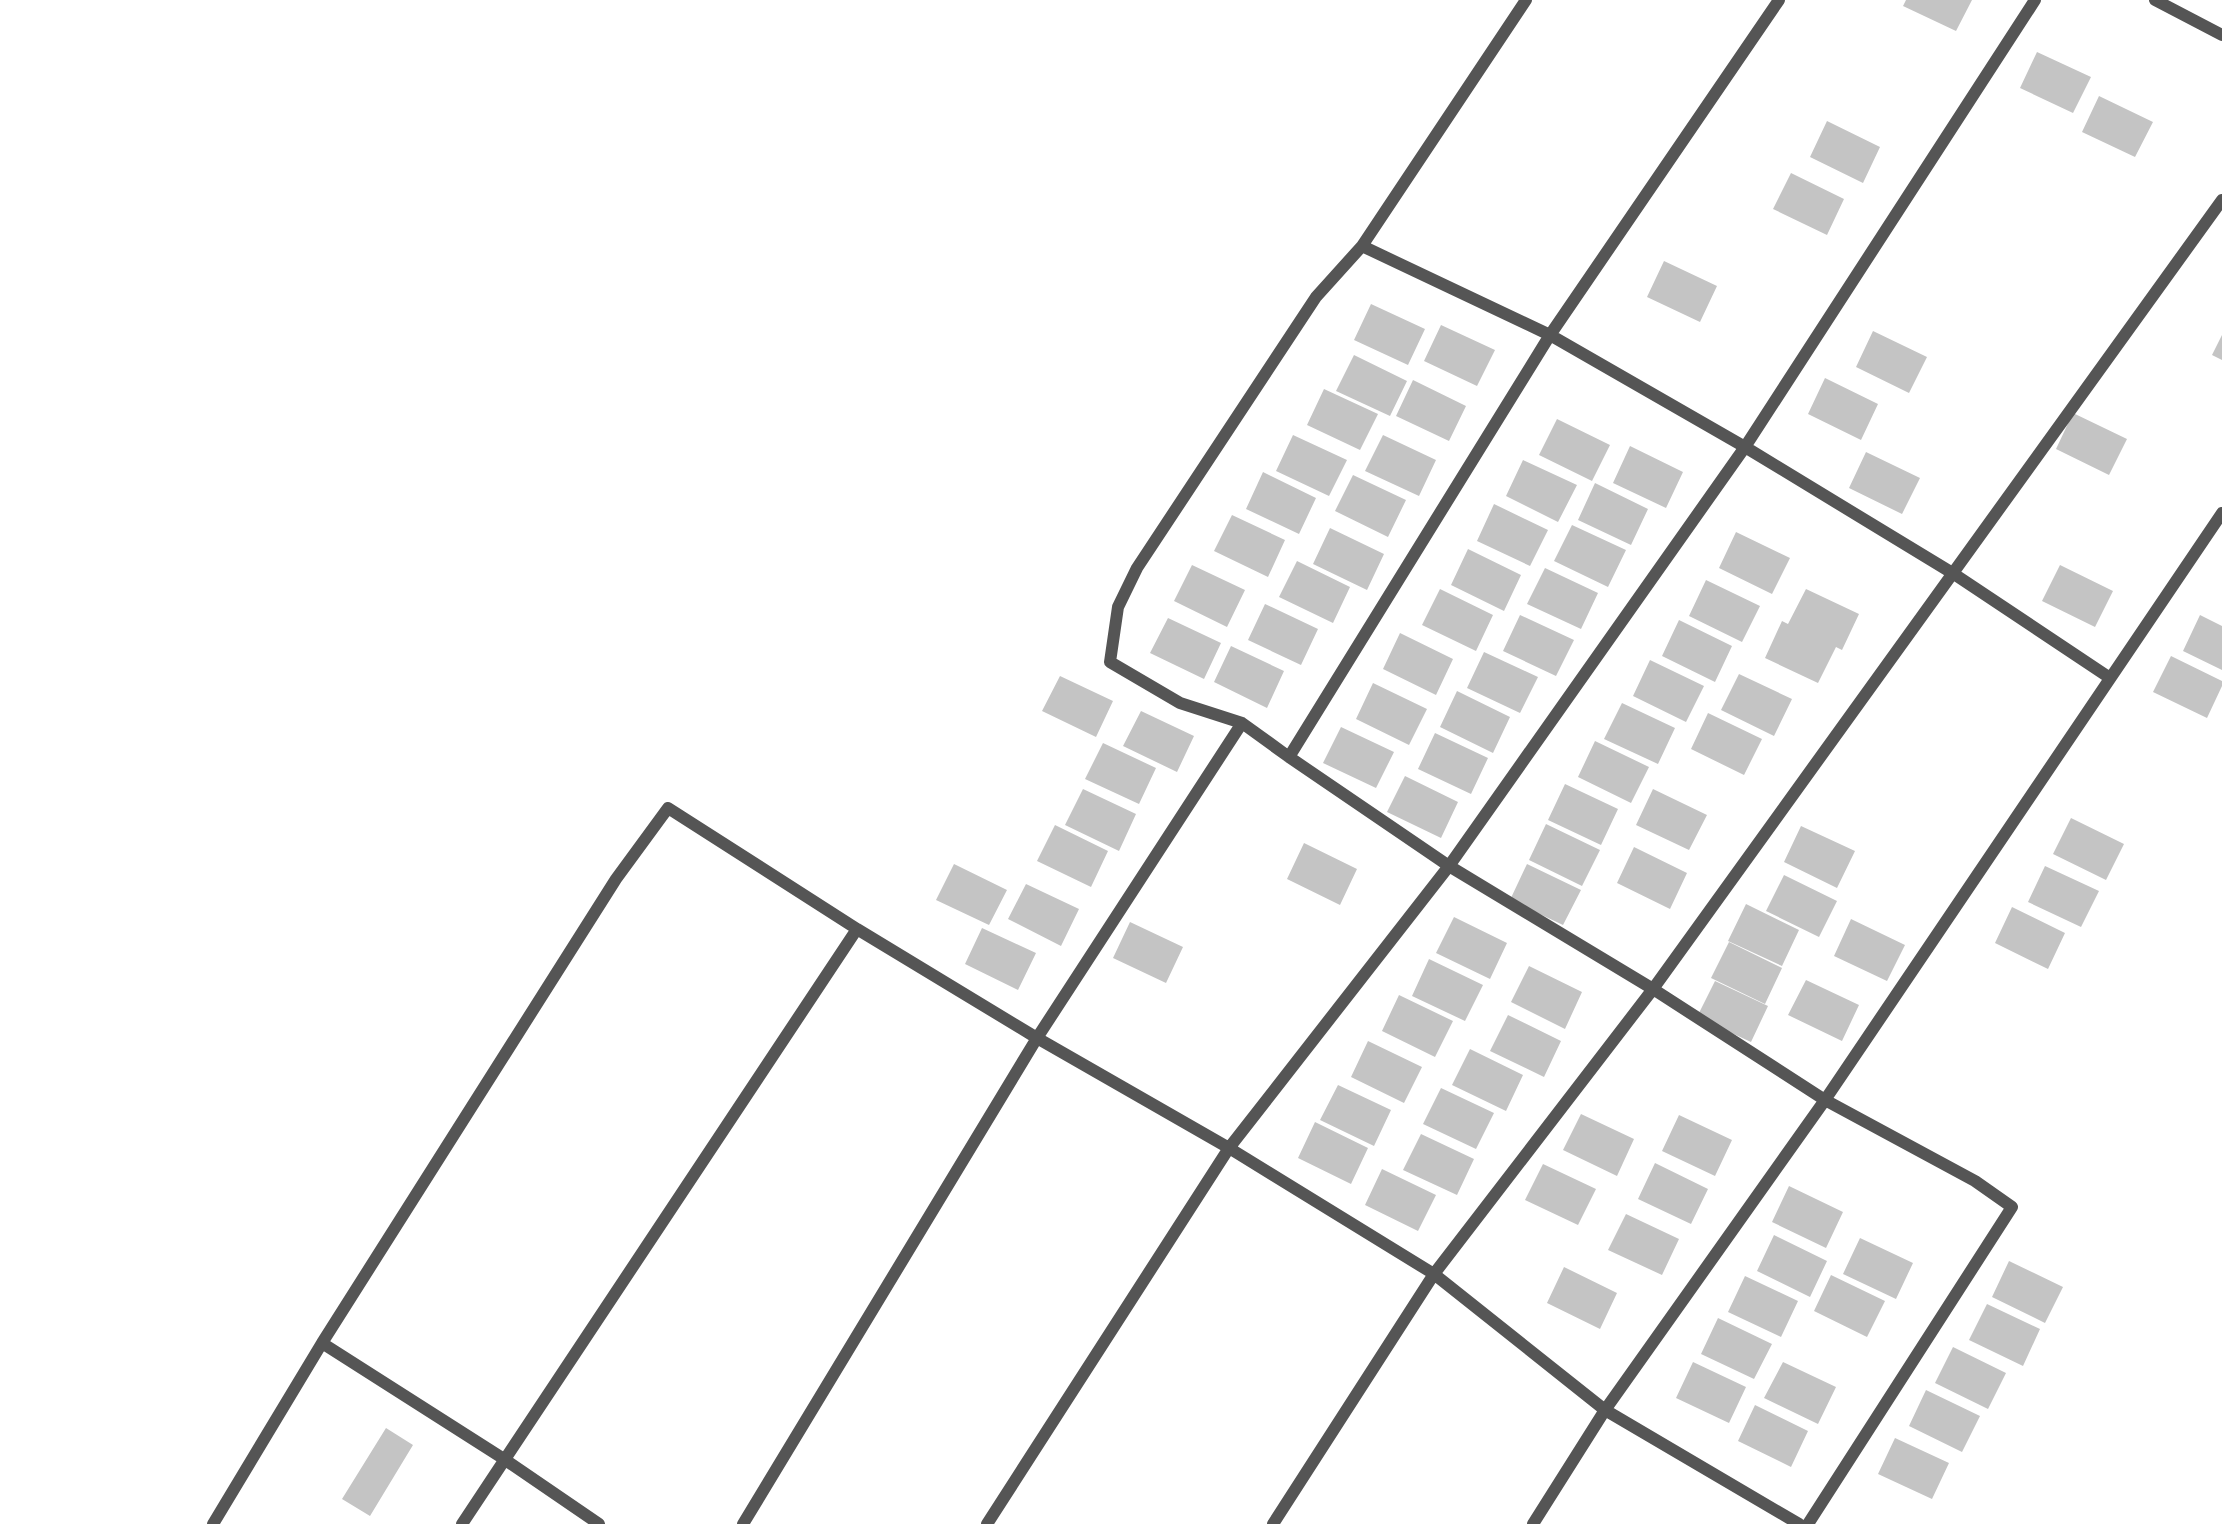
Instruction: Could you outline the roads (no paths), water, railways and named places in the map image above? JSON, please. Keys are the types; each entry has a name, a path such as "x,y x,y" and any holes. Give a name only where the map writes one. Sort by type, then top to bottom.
{"street":[{"path":"1526,0 1362,246 1316,297 1137,568 1118,607 1110,662 1180,702 1242,723 1288,757 1449,866 1653,989 1825,1100 1975,1181 2012,1208 1808,1524"},
{"path":"1288,757 1550,335 1779,0"},
{"path":"987,1524 1229,1148 1449,866 1745,447 2035,0"},
{"path":"2155,0 2222,35"},
{"path":"1273,1524 1434,1274 1653,989 2222,200"},
{"path":"1362,246 1550,335 1745,447 1954,574 2110,678"},
{"path":"1533,1524 1605,1410 1825,1100 2222,513"},
{"path":"743,1524 1037,1038 1242,723"},
{"path":"213,1524 322,1343 616,879 668,808 857,929 1037,1038 1229,1148 1434,1274 1605,1410 1799,1524"},
{"path":"462,1524 857,929"},
{"path":"322,1343 504,1459 599,1524"}]}
